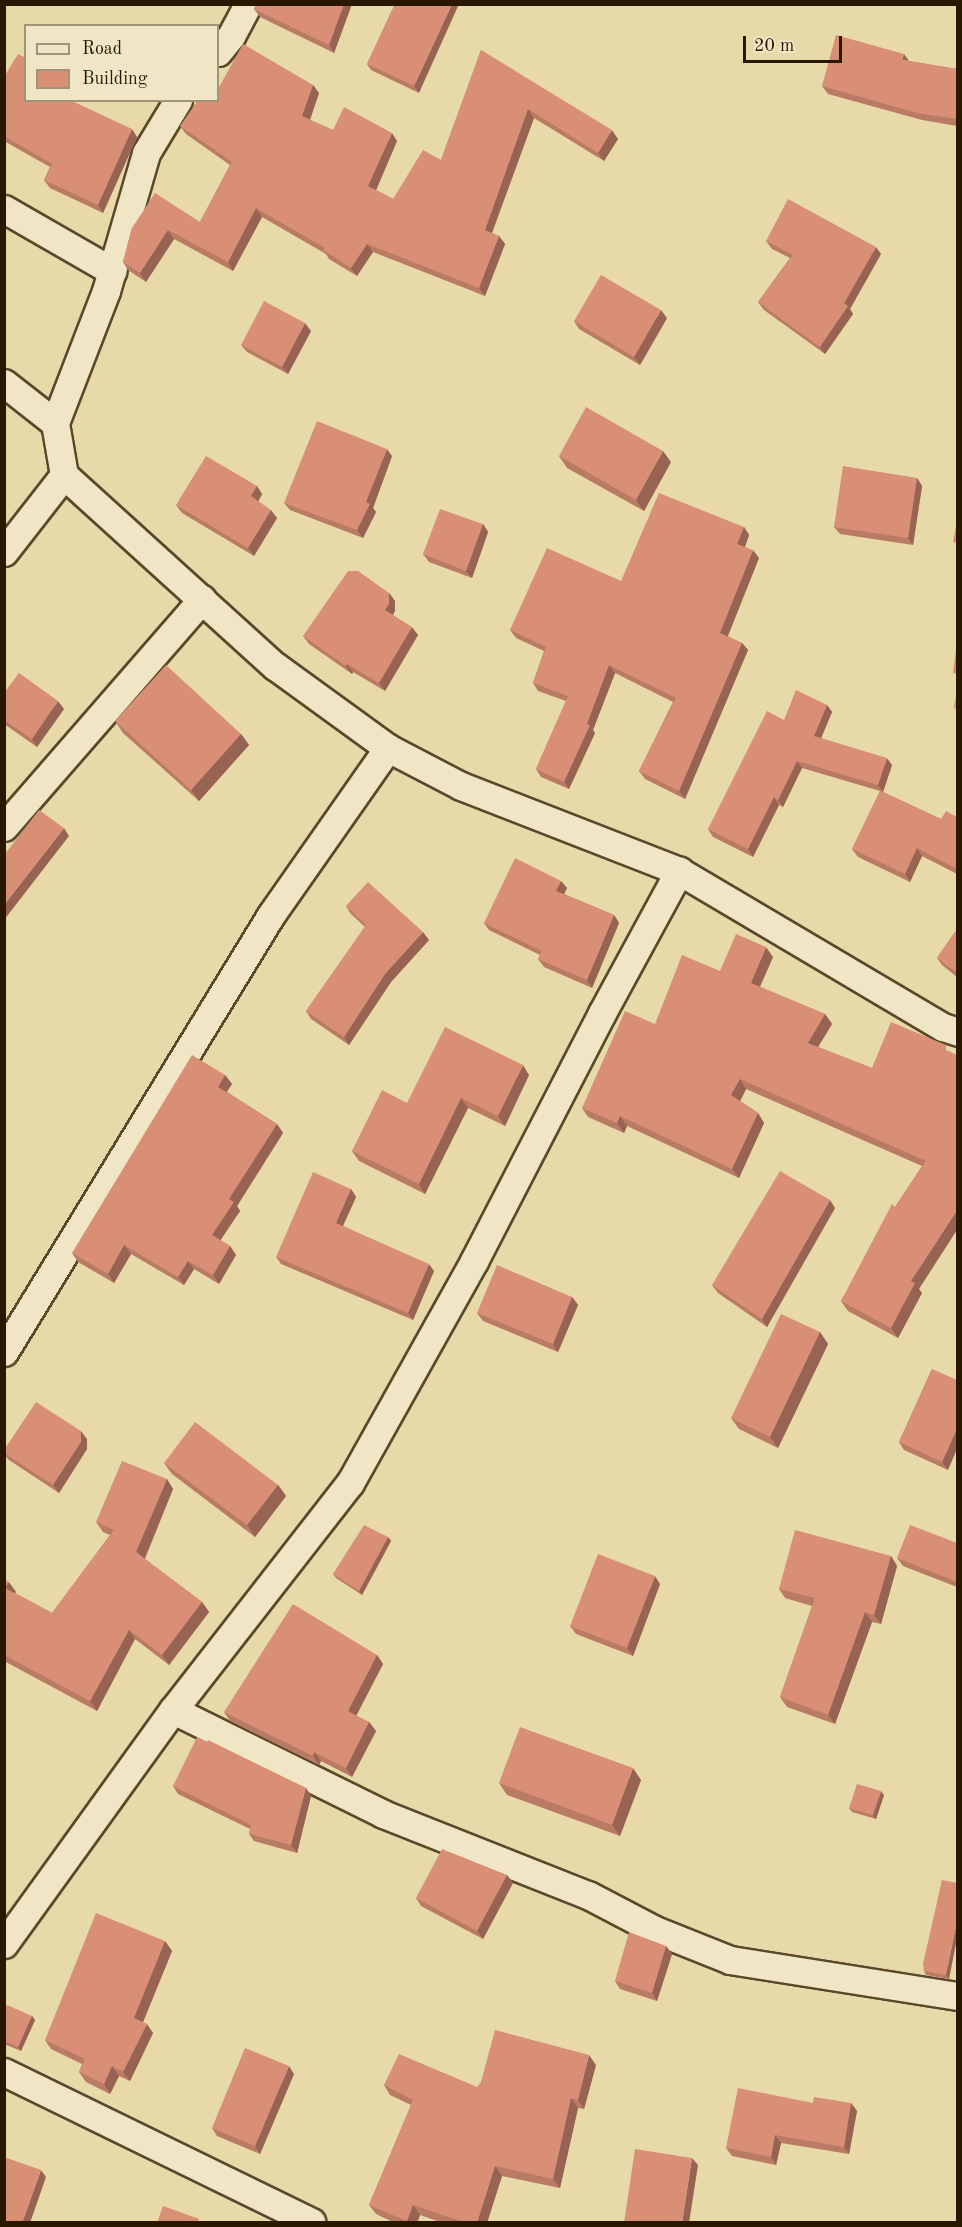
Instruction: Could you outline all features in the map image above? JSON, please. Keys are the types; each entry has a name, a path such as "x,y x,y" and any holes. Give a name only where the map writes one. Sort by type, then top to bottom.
{"street":[{"path":"219,51 231,36 248,4"},
{"path":"177,102 146,153 112,271 55,423 64,475 275,666 388,748 460,786 679,871 943,1027 957,1032"},
{"path":"4,210 112,271"},
{"path":"4,383 55,423"},
{"path":"4,552 64,475"},
{"path":"4,827 202,599"},
{"path":"4,1352 271,915 388,748"},
{"path":"4,1944 173,1710 350,1483 474,1261 602,1013 679,871"},
{"path":"173,1710 384,1814 588,1895 655,1930 730,1960 957,1996"},
{"path":"4,2072 311,2223"}],"building":[{"path":"256,4 344,4 329,45 254,9"},
{"path":"395,4 452,4 414,86 367,64"},
{"path":"836,35 904,54 902,60 957,69 957,119 917,113 822,86"},
{"path":"243,44 313,85 302,116 333,130 344,107 392,133 368,186 393,199 423,150 441,160 481,50 612,130 598,153 528,109 485,230 499,236 479,288 367,244 351,268 323,250 325,248 256,208 228,262 168,230 140,273 123,262 132,228 155,193 200,222 232,162 180,126 197,102 219,102 219,87"},
{"path":"18,54 24,57 24,102 74,102 132,129 98,205 44,180 52,164 4,136 4,77"},
{"path":"788,199 876,247 844,303 848,306 820,347 758,302 793,255 766,241"},
{"path":"601,275 661,310 634,357 574,321"},
{"path":"264,301 305,323 282,367 241,345"},
{"path":"586,407 663,451 636,500 559,456"},
{"path":"317,421 387,449 366,502 370,504 357,530 284,503"},
{"path":"206,456 257,486 251,496 271,510 248,548 176,505"},
{"path":"843,466 917,478 908,538 834,527"},
{"path":"659,493 744,527 737,544 753,550 720,633 742,643 679,791 639,771 676,698 609,665 587,724 590,725 564,782 536,769 568,696 533,683 546,647 510,630 547,548 621,581"},
{"path":"440,509 483,524 466,571 423,554"},
{"path":"957,521 957,543 953,542"},
{"path":"348,571 358,571 389,593 389,604 385,610 412,627 379,683 347,664 346,666 303,636"},
{"path":"957,642 957,674 953,673"},
{"path":"166,665 241,734 191,790 115,721"},
{"path":"19,673 58,701 32,739 4,720 4,693"},
{"path":"796,690 827,705 814,736 887,758 878,785 797,761 778,800 774,797 748,849 708,829 767,711 784,720"},
{"path":"957,690 957,709 954,708"},
{"path":"880,791 941,819 946,811 957,817 957,869 917,848 905,874 852,849"},
{"path":"39,810 64,828 4,905 4,855"},
{"path":"515,858 561,881 556,891 614,915 587,980 538,959 542,951 484,923"},
{"path":"368,882 423,932 385,974 344,1037 306,1011 366,925 346,906"},
{"path":"957,929 957,973 937,958"},
{"path":"736,934 766,947 751,983 825,1014 808,1043 872,1068 891,1022 946,1045 944,1049 957,1055 957,1210 911,1281 915,1283 891,1328 841,1301 892,1204 895,1207 926,1161 740,1079 731,1095 758,1113 732,1169 620,1116 617,1123 582,1108 625,1011 655,1024 682,955 720,971"},
{"path":"445,1027 523,1065 498,1116 461,1098 419,1184 352,1151 382,1090 407,1103"},
{"path":"192,1055 225,1075 218,1087 277,1124 229,1199 234,1202 212,1235 230,1246 213,1275 188,1261 178,1277 124,1245 108,1274 72,1253"},
{"path":"780,1171 830,1200 762,1319 712,1285"},
{"path":"313,1172 351,1189 336,1223 429,1264 408,1313 276,1257"},
{"path":"497,1265 572,1297 553,1344 477,1313"},
{"path":"781,1314 820,1332 770,1437 731,1418"},
{"path":"932,1369 957,1380 957,1428 942,1462 899,1442"},
{"path":"36,1402 81,1431 81,1442 53,1485 4,1453"},
{"path":"195,1422 278,1485 247,1525 164,1463"},
{"path":"122,1461 167,1479 136,1552 202,1602 162,1655 129,1630 90,1701 4,1655 4,1579 9,1582 5,1588 52,1613 114,1530 96,1522"},
{"path":"364,1525 388,1537 359,1591 333,1574"},
{"path":"910,1525 957,1543 957,1582 897,1558"},
{"path":"795,1530 891,1556 874,1615 865,1612 828,1715 780,1697 815,1598 779,1589"},
{"path":"598,1554 655,1576 627,1648 570,1626"},
{"path":"293,1604 377,1655 348,1711 369,1722 346,1768 314,1752 313,1756 224,1712"},
{"path":"520,1727 633,1768 612,1825 499,1783"},
{"path":"197,1737 207,1742 208,1740 306,1788 291,1845 249,1834 251,1825 173,1786"},
{"path":"857,1784 881,1791 873,1815 849,1808"},
{"path":"442,1849 507,1875 477,1931 416,1898"},
{"path":"942,1880 957,1883 957,1921 946,1975 924,1971 923,1964"},
{"path":"96,1913 165,1941 134,2018 147,2024 123,2072 112,2066 104,2084 79,2072 85,2059 45,2040"},
{"path":"629,1932 666,1946 652,1993 615,1981"},
{"path":"7,2005 32,2016 18,2047 4,2041 4,2010"},
{"path":"495,2030 589,2055 578,2100 571,2098 553,2179 495,2166 477,2223 466,2223 413,2205 407,2221 369,2205 413,2100 384,2085 399,2054 477,2087 481,2082"},
{"path":"245,2048 289,2066 255,2146 212,2128"},
{"path":"738,2088 813,2103 814,2097 851,2103 844,2147 775,2135 771,2157 726,2148"},
{"path":"635,2149 692,2158 682,2223 624,2223"},
{"path":"4,2157 41,2170 22,2223 4,2223"},
{"path":"163,2206 199,2219 198,2223 157,2223"}]}
